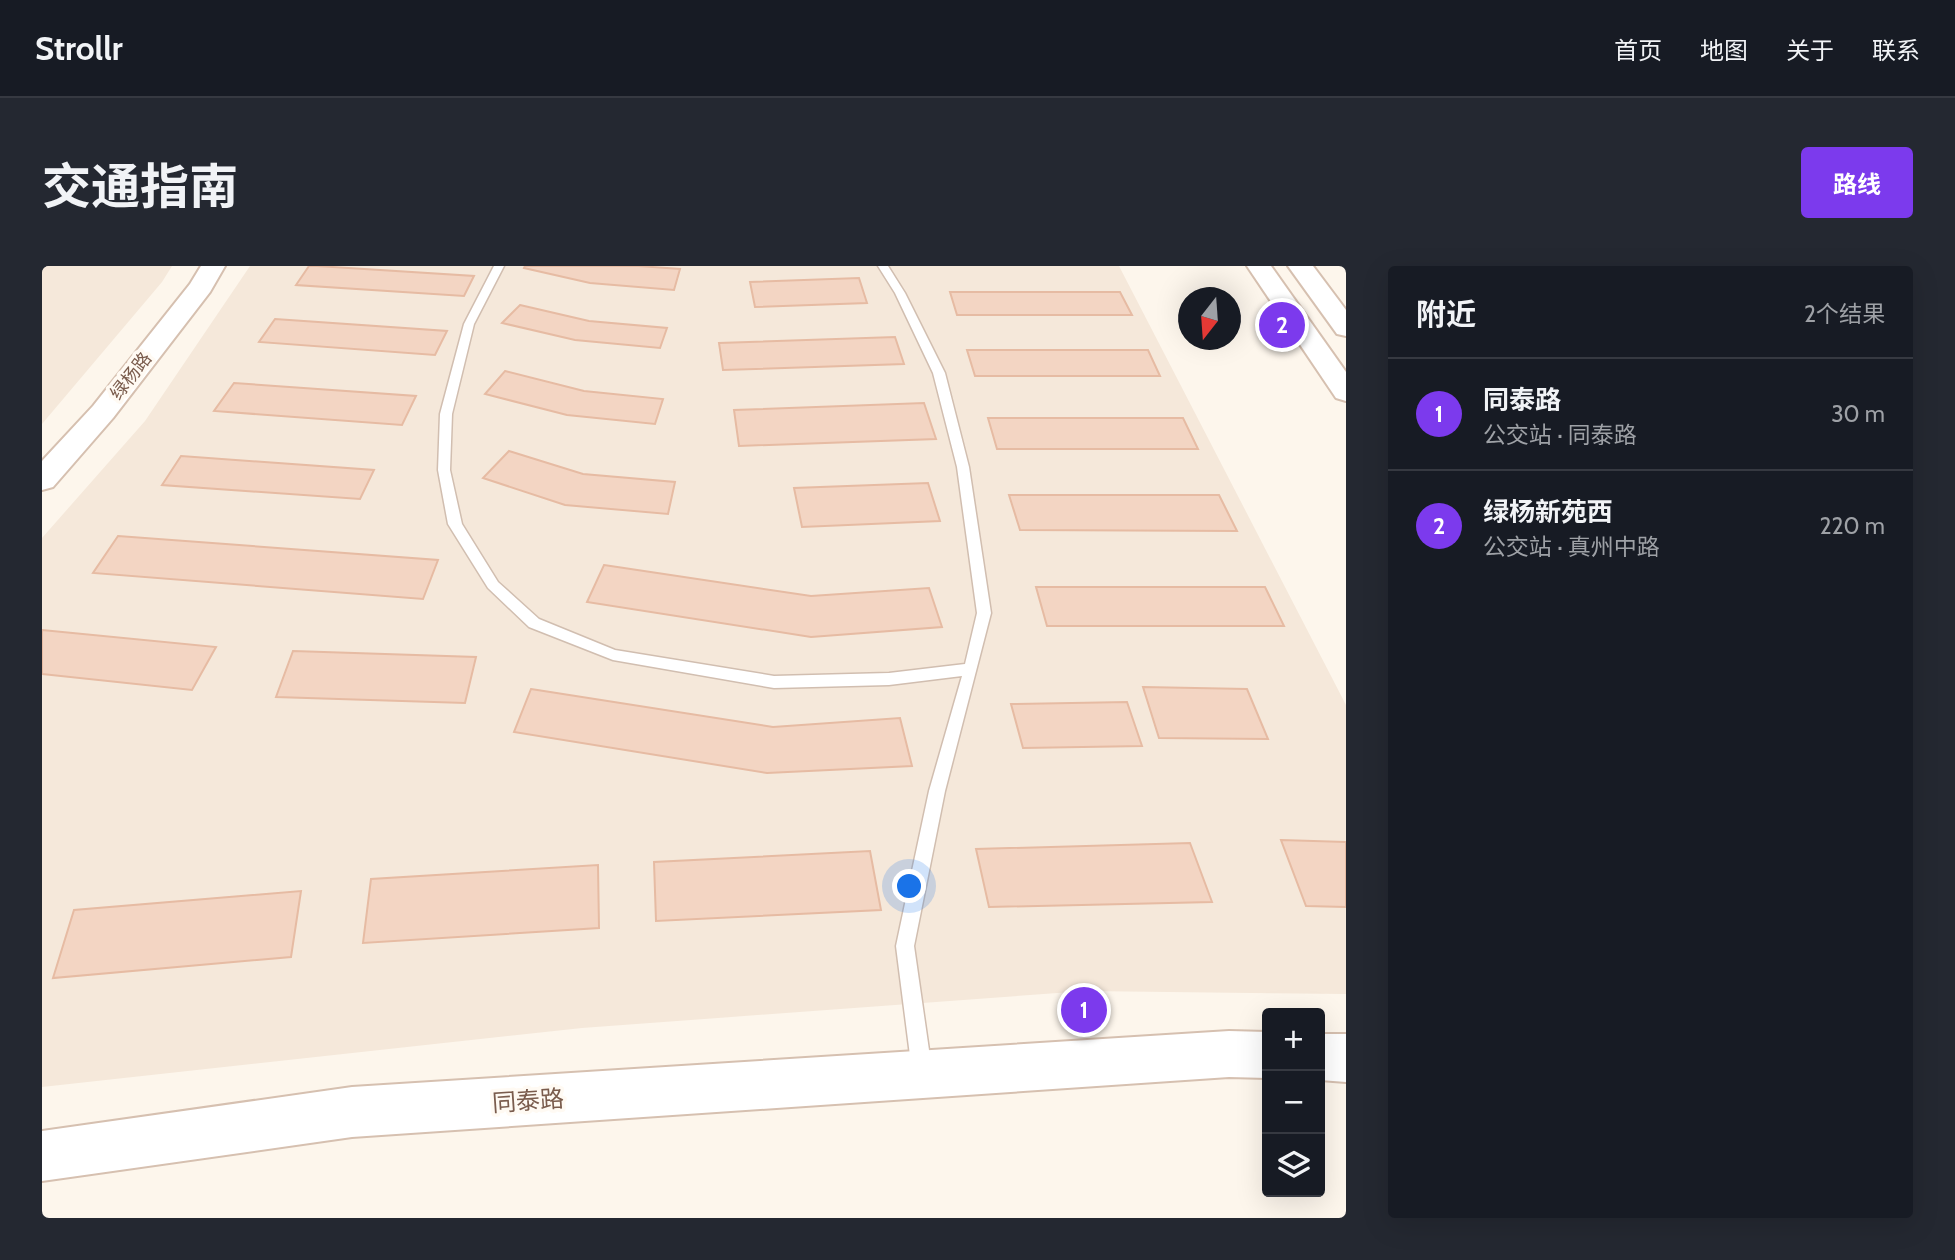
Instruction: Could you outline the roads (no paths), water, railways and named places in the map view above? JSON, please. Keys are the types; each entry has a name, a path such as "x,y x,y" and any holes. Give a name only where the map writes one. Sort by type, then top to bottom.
{"street":[{"name":"绿杨路","path":"42,480 103,412 201,287 213,266"},
{"path":"1259,266 1346,392"},
{"path":"1300,266 1346,328"},
{"name":"同泰路","path":"42,1156 352,1112 1229,1054 1262,1055"},
{"path":"1325,1057 1346,1058"}],"lane":[{"path":"499,266 469,324 446,414 444,470 455,524 493,585 534,623 613,654 774,682 889,678 971,669"},
{"path":"883,266 900,293 939,373 963,467 984,612 937,792 905,946 923,1074"}],"place":[{"name":"绿杨新苑西","path":"1282,325"},
{"name":"同泰路","path":"1084,1010"}]}
